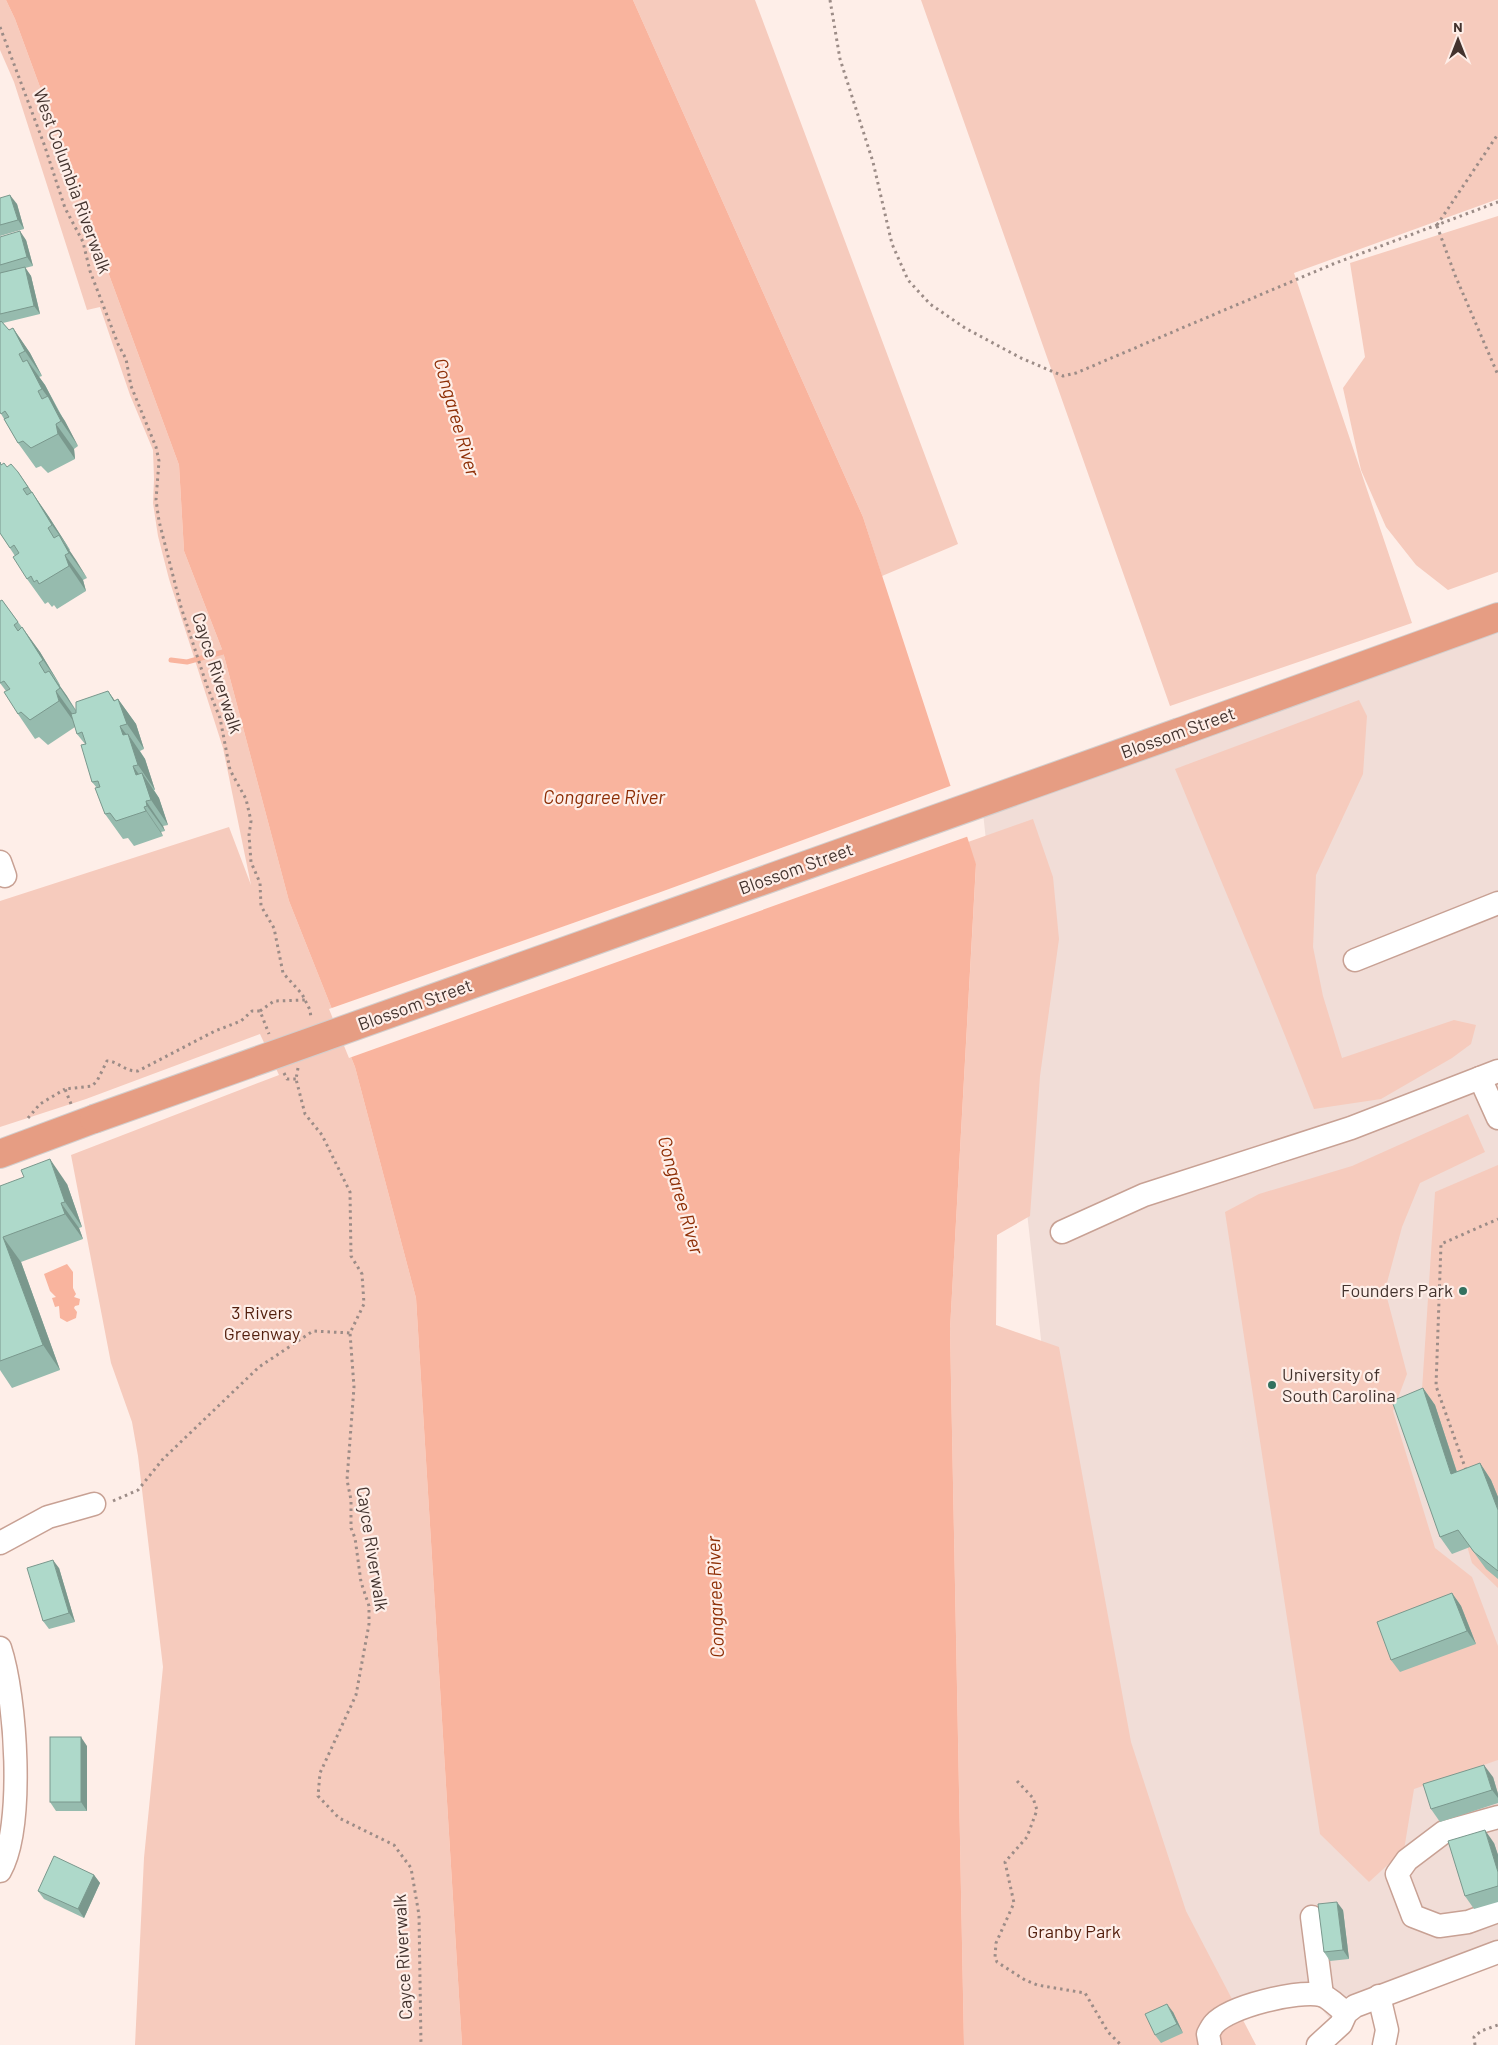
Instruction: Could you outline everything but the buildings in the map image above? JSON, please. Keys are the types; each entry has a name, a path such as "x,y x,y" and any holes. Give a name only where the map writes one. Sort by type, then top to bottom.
{"main road":[{"name":"Blossom Street","path":"0,1154 1498,617"}],"street":[{"path":"1355,960 1498,903"},
{"path":"1062,1232 1144,1195 1351,1128 1489,1075 1498,1118"},
{"path":"0,1543 48,1517 94,1504"},
{"path":"0,1648 11,1708 15,1778 11,1838 5,1863 0,1871"},
{"path":"1498,1817 1444,1832 1407,1860 1396,1874 1412,1916 1439,1926 1468,1922 1498,1911"},
{"path":"1312,1918 1322,1995"},
{"path":"1318,2045 1341,2024 1346,2013 1355,2006 1498,1952"},
{"path":"1209,2043 1208,2034 1214,2024 1242,2008 1297,1996 1322,1995 1346,2013"},
{"path":"1379,1996 1386,2030 1384,2045"}],"path":[{"path":"830,0 840,59 873,162 892,244 908,280 930,304 965,328 1021,358 1063,376 1076,373 1334,264 1498,202"},
{"name":"West Columbia Riverwalk","path":"0,28 44,144 65,208 83,242 90,271 118,344"},
{"path":"1437,226 1498,134"},
{"path":"1437,226 1455,275 1498,375"},
{"name":"Cayce Riverwalk","path":"118,344 126,359 134,393 158,453 156,500 159,521 181,607 220,718 230,770 247,804 251,821 249,835 250,862 260,883 261,906 274,928 282,973 305,1000"},
{"path":"28,1118 40,1104 65,1089 92,1086 97,1081 107,1061 111,1061 128,1070 138,1071 215,1031 241,1021 252,1010 260,1011 274,1001 305,1000 310,1010 309,1025"},
{"path":"260,1011 270,1037"},
{"path":"94,1504 117,1500 138,1490 163,1459 187,1435 267,1362 313,1331 350,1333 364,1304 362,1274 351,1256 350,1192 322,1135 306,1114 296,1078 300,1061"},
{"path":"283,1071 287,1079 296,1078"},
{"path":"65,1089 71,1104"},
{"path":"1466,1471 1436,1386 1440,1244 1498,1219"},
{"name":"Cayce Riverwalk","path":"350,1333 354,1387 347,1480 351,1500 351,1528 355,1538 361,1582 369,1606 369,1624 356,1695 320,1774 318,1796 339,1818 394,1845 411,1868 419,1915 418,1965 421,2045"},
{"path":"1017,1781 1032,1798 1037,1810 1027,1838 1005,1862 1014,1903 996,1943 994,1957 997,1962 1025,1980 1085,1993 1108,2032 1121,2045"},
{"path":"1475,2045 1474,2037 1481,2031 1498,2025"}],"shaded area":[{"name":"University of South Carolina","path":"1498,618 1498,1958 1332,2021 1313,1999 1116,2020 983,813"}],"green space":[{"name":"3 Rivers Greenway","path":"0,0 6,0 15,19 179,465 184,551 223,652 289,901 355,1067 416,1298 462,2045 135,2045 144,1858 163,1667 138,1456 132,1422 111,1363 71,1155 279,1075 260,1034 86,1099 0,1127 0,901 229,827 251,885 223,748 169,579 158,536 153,503 153,450 130,395 100,307 87,310 14,82 0,50"},
{"path":"633,0 755,0 958,544 882,576 863,517"},
{"path":"921,0 1498,0 1498,199 1294,273 1412,623 1170,706"},
{"path":"1498,216 1498,572 1448,590 1416,565 1386,527 1361,470 1343,388 1365,357 1350,263"},
{"path":"1359,700 1367,716 1363,774 1316,875 1313,947 1323,996 1342,1058 1454,1020 1476,1025 1471,1044 1452,1058 1381,1099 1314,1109 1175,769"},
{"name":"Granby Park","path":"1033,819 1053,877 1059,939 1040,1076 1030,1216 997,1235 996,1325 1059,1347 1131,1742 1186,1911 1256,2045 964,2045 950,1329 976,865 968,842"},
{"path":"1468,1114 1485,1152 1420,1183 1402,1227 1385,1290 1407,1374 1393,1411 1435,1548 1472,1577 1498,1646 1498,1760 1414,1789 1404,1850 1369,1882 1320,1834 1225,1212 1259,1194 1352,1166"},
{"name":"Founders Park","path":"1498,1165 1498,1588 1472,1563 1422,1390 1435,1192"}],"water":[{"name":"Congaree River","path":"6,0 633,0 863,517 976,864 950,1329 964,2045 462,2045 416,1298 355,1067 289,901 223,652 184,551 179,465 15,19"},
{"path":"67,1264 73,1272 73,1288 76,1294 74,1297 80,1299 79,1305 74,1308 77,1312 76,1318 67,1322 60,1318 59,1306 55,1307 52,1298 56,1297 50,1291 44,1274"}],"pier":[{"path":"953,785 969,836 349,1058 329,1009 658,893"}],"waterway":[{"path":"171,660 187,662 223,652"}],"place":[{"name":"Founders Park","path":"1463,1291"},
{"name":"University of South Carolina","path":"1272,1385"}]}
